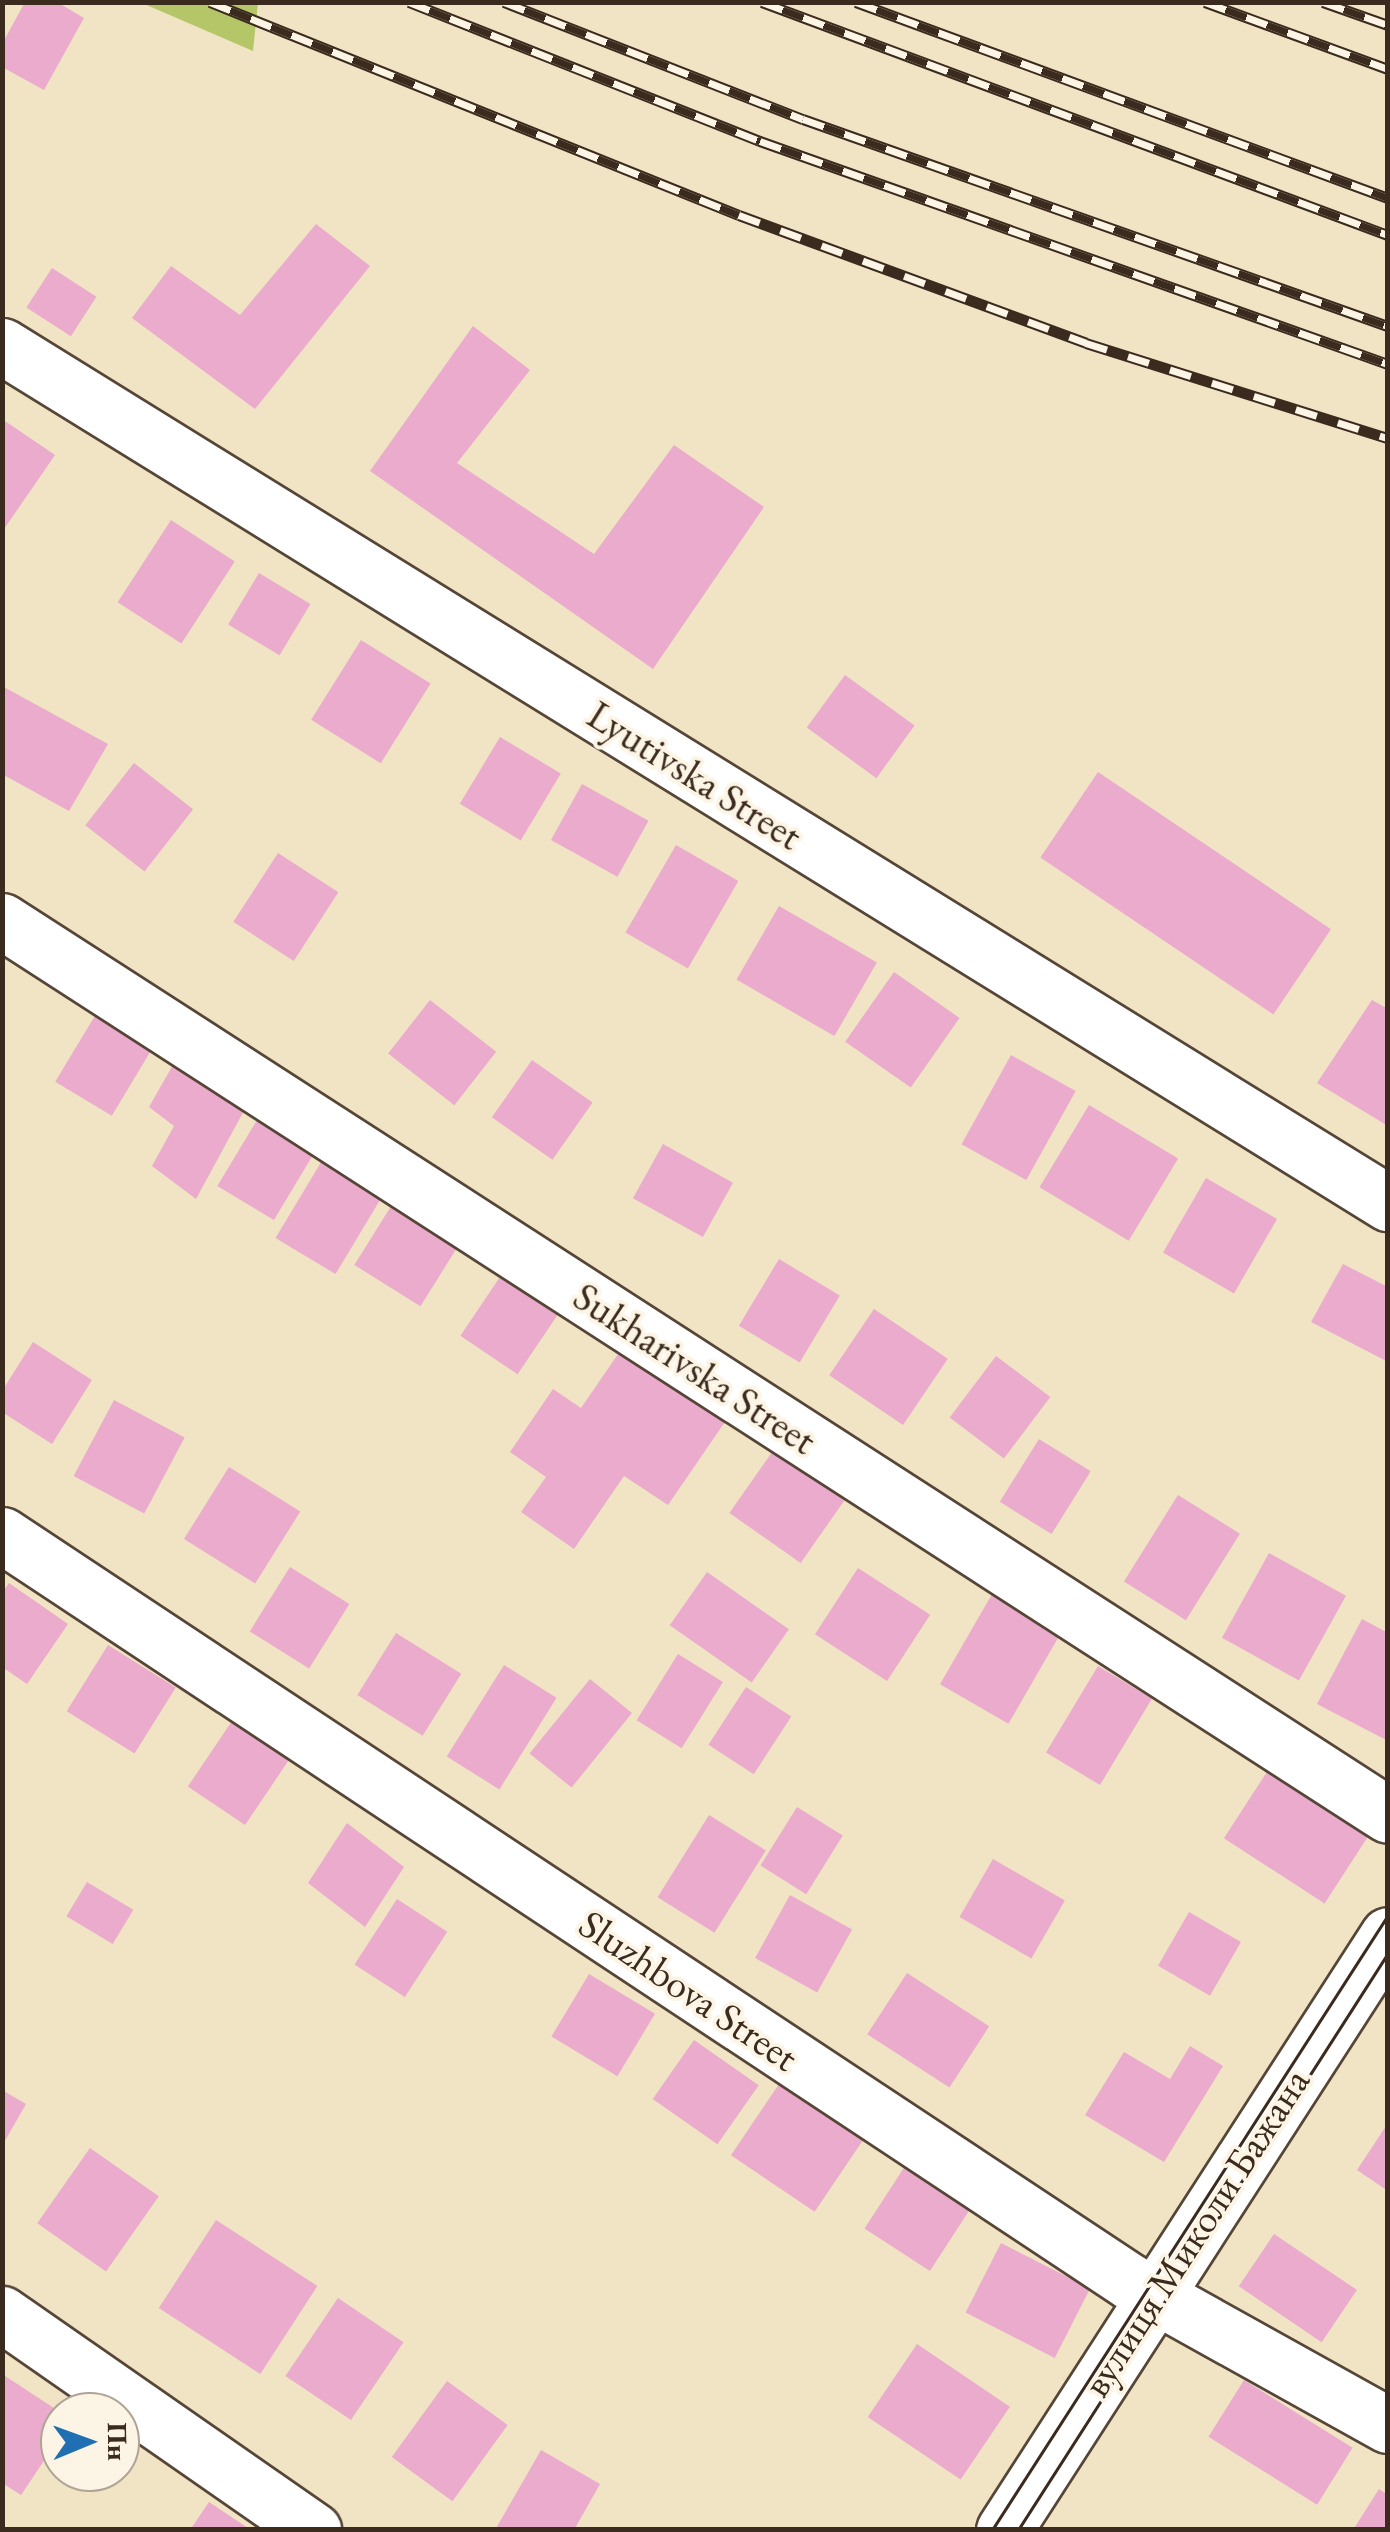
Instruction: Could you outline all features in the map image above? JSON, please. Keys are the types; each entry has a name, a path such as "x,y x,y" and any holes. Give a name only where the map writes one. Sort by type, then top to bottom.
{"street":[{"name":"Lyutivska Street","path":"2,346 1388,1203"},
{"name":"Sukharivska Street","path":"2,921 1388,1815"},
{"name":"Sluzhbova Street","path":"2,1535 1154,2296 1388,2425"},
{"name":"вулиця Миколи Бажана","path":"1004,2530 1388,1934"},
{"path":"2,2314 313,2530"}],"green space":[{"path":"142,3 258,3 253,51"}],"building":[{"path":"25,2 57,2 84,18 44,90 2,67 2,44"},
{"path":"316,224 370,266 255,409 132,318 171,266 240,315"},
{"path":"52,268 96,297 71,336 26,307"},
{"path":"473,326 530,370 457,463 594,554 674,445 764,507 653,669 370,471"},
{"path":"2,419 55,455 2,532"},
{"path":"171,520 235,561 181,644 118,602"},
{"path":"259,573 310,604 280,655 228,624"},
{"path":"361,640 431,683 381,763 311,720"},
{"path":"845,675 915,726 876,778 807,728"},
{"path":"2,686 108,744 69,811 2,774"},
{"path":"500,737 561,774 521,840 460,804"},
{"path":"134,763 193,809 144,871 85,825"},
{"path":"1098,772 1331,929 1273,1015 1040,857"},
{"path":"582,784 648,821 617,877 551,840"},
{"path":"676,845 738,881 688,968 626,932"},
{"path":"278,853 338,892 294,961 233,922"},
{"path":"779,906 877,962 834,1036 736,980"},
{"path":"894,972 960,1018 911,1088 845,1042"},
{"path":"430,1000 496,1052 454,1105 388,1054"},
{"path":"1372,1000 1388,1009 1388,1126 1317,1083"},
{"path":"99,1009 156,1043 112,1116 55,1082"},
{"path":"1011,1055 1076,1091 1026,1180 962,1144"},
{"path":"178,1056 246,1107 196,1199 152,1166 174,1126 149,1107"},
{"path":"532,1060 593,1102 552,1160 492,1117"},
{"path":"1089,1105 1178,1159 1129,1241 1040,1187"},
{"path":"257,1120 314,1154 274,1220 217,1186"},
{"path":"663,1144 733,1183 703,1237 633,1198"},
{"path":"326,1154 386,1190 336,1274 276,1238"},
{"path":"1206,1178 1277,1219 1234,1293 1163,1252"},
{"path":"393,1203 459,1244 420,1306 354,1265"},
{"path":"779,1259 840,1296 800,1362 739,1326"},
{"path":"1343,1264 1388,1287 1388,1362 1311,1322"},
{"path":"504,1271 561,1310 518,1374 460,1336"},
{"path":"874,1309 948,1359 903,1425 829,1375"},
{"path":"33,1342 92,1380 52,1444 2,1412 2,1391"},
{"path":"625,1344 729,1416 668,1505 624,1476 574,1549 521,1512 546,1477 510,1452 553,1389 581,1408"},
{"path":"996,1356 1050,1397 1004,1458 950,1417"},
{"path":"114,1400 185,1438 144,1513 74,1476"},
{"path":"1039,1439 1091,1471 1052,1534 1000,1502"},
{"path":"777,1445 848,1495 801,1563 729,1513"},
{"path":"229,1467 300,1512 255,1584 184,1539"},
{"path":"1178,1495 1240,1534 1186,1620 1124,1582"},
{"path":"1269,1553 1346,1596 1299,1681 1222,1638"},
{"path":"290,1567 349,1604 309,1669 250,1631"},
{"path":"858,1568 930,1615 887,1681 815,1634"},
{"path":"707,1572 789,1629 752,1683 670,1625"},
{"path":"9,1583 68,1624 27,1684 2,1667 2,1593"},
{"path":"995,1589 1063,1628 1008,1724 940,1684"},
{"path":"1362,1619 1388,1633 1388,1741 1317,1704"},
{"path":"396,1633 461,1674 423,1736 357,1695"},
{"path":"108,1645 176,1687 135,1754 67,1711"},
{"path":"678,1654 723,1682 682,1748 637,1720"},
{"path":"504,1665 557,1698 499,1789 447,1757"},
{"path":"1098,1666 1152,1698 1100,1785 1046,1753"},
{"path":"590,1679 632,1713 572,1788 530,1754"},
{"path":"746,1687 791,1716 754,1774 708,1745"},
{"path":"232,1721 289,1760 245,1825 188,1786"},
{"path":"1274,1761 1375,1826 1325,1904 1224,1838"},
{"path":"797,1807 843,1836 806,1894 760,1866"},
{"path":"709,1815 766,1851 714,1933 658,1897"},
{"path":"347,1823 404,1867 365,1927 308,1883"},
{"path":"993,1859 1065,1900 1031,1959 960,1917"},
{"path":"87,1882 133,1910 113,1944 66,1916"},
{"path":"790,1895 852,1929 817,1992 755,1958"},
{"path":"397,1899 447,1932 405,1997 355,1964"},
{"path":"1189,1912 1241,1942 1210,1996 1158,1966"},
{"path":"907,1973 989,2026 949,2088 867,2034"},
{"path":"589,1974 655,2014 617,2076 551,2037"},
{"path":"694,2040 759,2085 717,2144 653,2099"},
{"path":"1190,2046 1223,2066 1164,2162 1085,2115 1124,2052 1170,2079"},
{"path":"779,2084 863,2140 815,2212 731,2155"},
{"path":"2,2090 26,2104 2,2146"},
{"path":"1388,2123 1388,2191 1357,2170"},
{"path":"90,2148 159,2196 106,2272 37,2223"},
{"path":"907,2163 972,2205 930,2271 865,2228"},
{"path":"216,2220 317,2286 260,2374 159,2308"},
{"path":"1274,2234 1357,2290 1322,2342 1239,2286"},
{"path":"1001,2243 1090,2288 1055,2358 966,2312"},
{"path":"338,2298 403,2342 351,2420 285,2376"},
{"path":"917,2344 1010,2407 961,2480 868,2417"},
{"path":"2,2374 40,2399 40,2467 21,2495 2,2483"},
{"path":"1244,2380 1353,2448 1317,2505 1208,2437"},
{"path":"447,2381 508,2425 452,2501 392,2457"},
{"path":"541,2450 600,2484 574,2530 495,2530"},
{"path":"1379,2489 1388,2495 1388,2530 1353,2530"},
{"path":"209,2502 251,2530 190,2530"}],"tram line":[{"path":"992,2530 1388,1915"},
{"path":"1018,2530 1388,1953"}],"railway":[{"path":"210,2 739,215 1086,343 1388,438"},
{"path":"409,2 760,141 1388,364"},
{"path":"504,2 803,119 1388,326"},
{"path":"762,2 1388,235"},
{"path":"856,2 1388,198"},
{"path":"1205,2 1388,69"},
{"path":"1323,2 1388,25"}]}
